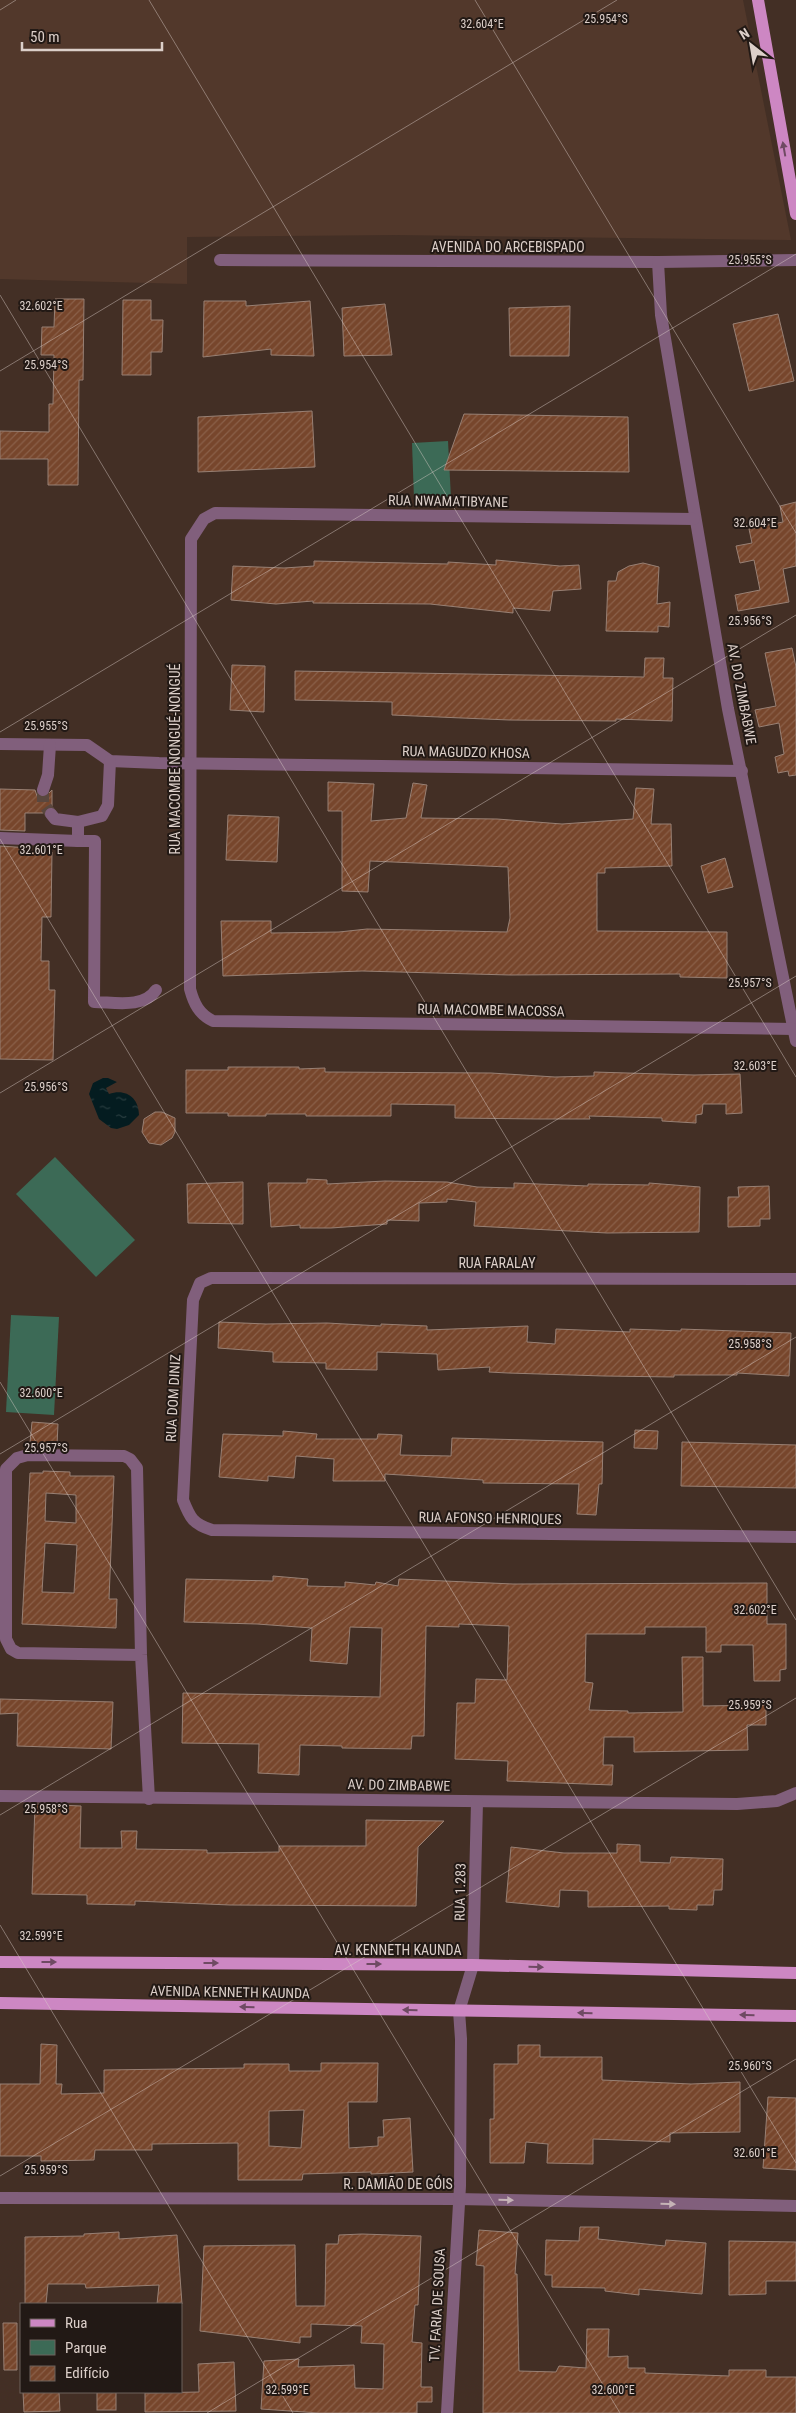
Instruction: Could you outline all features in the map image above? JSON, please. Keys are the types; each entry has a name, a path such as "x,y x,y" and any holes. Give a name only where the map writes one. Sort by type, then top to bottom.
{"main road":[{"path":"758,0 796,214"},
{"name":"AV. KENNETH KAUNDA","path":"0,1962 473,1965 796,1973"},
{"name":"AVENIDA KENNETH KAUNDA","path":"0,2003 458,2011"},
{"path":"458,2011 796,2016"}],"street":[{"name":"AVENIDA DO ARCEBISPADO","path":"220,260 658,262 796,260"},
{"name":"AV. DO ZIMBABWE","path":"658,262 661,315 694,519 728,709 795,1035"},
{"name":"RUA NWAMATIBYANE","path":"204,519 215,513 694,519"},
{"name":"RUA MACOMBE NONGUÉ-NONGUÉ","path":"194,1004 190,989 189,763 191,539 204,519"},
{"path":"0,744 87,745 110,761 108,805 102,816 78,822 55,818 51,814"},
{"path":"43,790 48,775 50,745"},
{"name":"RUA MAGUDZO KHOSA","path":"110,761 742,771"},
{"path":"78,822 78,841"},
{"path":"0,838 95,841 94,1002 136,1002 152,996 156,990"},
{"name":"RUA MACOMBE MACOSSA","path":"194,1004 204,1016 213,1021 795,1035"},
{"name":"RUA FARALAY","path":"200,1283 211,1278 796,1279"},
{"name":"RUA DOM DINIZ","path":"189,1516 183,1500 193,1300 200,1283"},
{"path":"141,1655 18,1652 9,1645 6,1639 6,1470 17,1458 28,1455 124,1456 134,1462 137,1468 141,1655 149,1799"},
{"name":"RUA AFONSO HENRIQUES","path":"189,1516 198,1526 212,1530 796,1537"},
{"name":"AV. DO ZIMBABWE","path":"0,1796 737,1804 777,1801 796,1793"},
{"name":"RUA 1.283","path":"458,2011 473,1965 477,1802"},
{"name":"TV. FARIA DE SOUSA","path":"447,2413 457,2199 460,2186 461,2039 458,2011"},
{"name":"R. DAMIÃO DE GÓIS","path":"0,2198 457,2199 796,2206"}],"shaded area":[{"path":"0,0 743,0 791,240 396,235 187,237 187,284 0,279"}],"green space":[{"path":"448,441 451,498 414,499 412,443"},
{"path":"55,1157 135,1240 96,1277 16,1194"},
{"path":"11,1315 59,1317 54,1415 6,1412"}],"water":[{"path":"103,1078 117,1082 106,1088 109,1094 115,1092 126,1093 137,1103 139,1115 129,1125 117,1129 111,1128 99,1119 89,1094 93,1083"}],"building":[{"path":"55,299 84,299 83,380 79,380 78,485 48,485 48,459 0,459 0,431 49,432 49,404 53,404 54,355 41,355 42,327 54,327"},
{"path":"123,300 151,300 151,320 163,320 162,352 151,352 151,375 122,375"},
{"path":"204,301 246,301 246,306 310,301 314,356 271,355 271,349 203,357"},
{"path":"385,304 392,355 344,356 342,308"},
{"path":"570,306 569,356 510,356 509,308"},
{"path":"778,314 794,381 749,391 733,324"},
{"path":"312,411 315,467 198,472 198,417"},
{"path":"464,414 628,417 629,472 444,470"},
{"path":"796,502 796,566 783,569 789,602 738,611 735,595 760,590 754,560 740,563 736,546 752,543 749,529 783,522 780,506"},
{"path":"496,560 560,566 579,565 581,589 553,591 550,611 513,608 513,613 430,604 313,603 313,601 276,604 231,600 233,566 284,568 314,566 314,561 448,564 448,562 496,565"},
{"path":"643,563 659,567 657,604 670,602 669,627 658,626 658,632 606,631 608,581 616,581 618,572 629,566"},
{"path":"792,648 796,667 796,775 789,776 788,771 778,773 775,757 784,754 779,723 759,727 755,710 776,706 765,653"},
{"path":"645,658 664,658 663,678 673,678 672,721 616,719 616,721 509,720 392,715 392,702 295,700 295,671 644,677"},
{"path":"232,665 265,666 264,712 230,710"},
{"path":"328,782 374,784 371,821 406,818 413,783 427,785 421,818 497,819 562,824 633,819 636,788 654,789 651,824 671,824 672,866 605,868 605,873 597,873 597,931 727,932 727,978 680,977 680,974 510,975 362,971 223,976 221,921 271,921 271,933 339,932 367,929 507,932 510,918 508,867 370,861 368,892 342,891 342,811 328,811"},
{"path":"0,789 35,790 37,796 44,798 52,790 52,806 46,808 43,813 25,813 25,831 0,830"},
{"path":"228,815 279,817 277,862 226,860"},
{"path":"0,846 30,848 29,852 52,852 51,917 42,917 41,961 49,961 49,990 55,990 53,1060 0,1059"},
{"path":"725,858 733,887 708,893 701,866"},
{"path":"228,1067 299,1067 299,1069 325,1068 325,1072 491,1073 555,1077 594,1076 594,1072 694,1075 740,1074 742,1113 726,1114 726,1104 703,1104 702,1114 696,1115 696,1123 662,1121 662,1118 589,1116 590,1119 455,1118 455,1105 391,1104 391,1116 266,1114 266,1116 228,1116 228,1113 186,1113 186,1070 228,1070"},
{"path":"155,1112 162,1112 175,1118 175,1132 172,1138 161,1145 149,1143 142,1132 144,1119"},
{"path":"307,1179 327,1180 327,1184 385,1181 447,1182 477,1187 514,1188 514,1183 588,1186 588,1184 649,1185 649,1183 700,1187 699,1232 607,1233 474,1226 476,1202 447,1199 447,1202 419,1203 419,1221 387,1220 387,1224 331,1228 300,1228 300,1225 271,1227 268,1183 307,1183"},
{"path":"243,1182 243,1224 188,1223 187,1184"},
{"path":"769,1186 770,1219 760,1219 760,1226 728,1227 728,1197 739,1197 738,1187"},
{"path":"219,1322 266,1324 327,1323 381,1326 381,1324 427,1326 427,1330 528,1326 527,1342 555,1344 556,1329 630,1332 630,1329 681,1331 681,1329 791,1333 789,1376 737,1373 737,1375 674,1375 674,1377 604,1376 489,1372 490,1367 438,1370 437,1354 377,1352 377,1370 326,1369 326,1363 273,1362 273,1352 218,1348"},
{"path":"32,1422 58,1424 57,1445 30,1443"},
{"path":"635,1430 658,1431 657,1449 634,1448"},
{"path":"283,1431 317,1434 316,1439 377,1439 378,1434 402,1435 400,1455 451,1456 452,1438 603,1442 602,1484 599,1484 596,1515 577,1514 579,1484 483,1483 483,1480 385,1474 385,1481 333,1481 334,1459 296,1456 294,1478 268,1476 268,1481 219,1477 223,1434 283,1436"},
{"path":"682,1442 796,1445 796,1488 681,1486"},
{"path":"43,1471 70,1472 70,1476 114,1476 109,1599 117,1599 116,1628 22,1624 30,1473 43,1473","holes":["46,1493 76,1495 76,1523 45,1521","45,1543 77,1545 74,1593 42,1592"]},
{"path":"273,1576 308,1579 307,1586 345,1587 345,1582 375,1585 376,1582 398,1586 399,1579 513,1584 767,1583 767,1624 786,1624 786,1669 780,1670 780,1681 754,1681 753,1645 721,1645 721,1652 706,1652 706,1627 645,1627 645,1634 586,1634 585,1682 593,1683 589,1710 628,1711 628,1713 683,1712 682,1657 703,1657 703,1706 766,1705 766,1725 747,1725 748,1750 634,1752 634,1737 604,1737 603,1765 613,1765 612,1785 507,1781 508,1761 455,1759 457,1703 475,1703 476,1679 507,1680 509,1626 459,1624 459,1627 426,1626 424,1736 412,1736 411,1749 300,1745 299,1775 258,1773 259,1744 182,1743 183,1693 380,1697 382,1628 350,1627 347,1664 310,1661 312,1628 184,1622 186,1579 273,1581"},
{"path":"0,1699 113,1702 111,1749 17,1746 18,1713 0,1714"},
{"path":"35,1804 81,1806 80,1848 122,1848 121,1831 137,1831 136,1849 207,1850 207,1853 279,1852 279,1846 366,1846 366,1820 444,1821 418,1847 416,1906 230,1905 135,1901 135,1905 87,1904 87,1895 32,1894"},
{"path":"617,1844 640,1845 640,1862 670,1863 671,1857 723,1859 722,1890 714,1890 713,1905 697,1905 697,1910 669,1909 669,1906 588,1907 588,1891 560,1890 559,1907 506,1902 511,1847 564,1853 617,1853"},
{"path":"41,2044 57,2045 56,2084 62,2084 61,2094 104,2093 104,2070 244,2068 244,2064 289,2064 289,2071 321,2071 321,2063 378,2063 377,2102 348,2102 349,2148 378,2146 378,2137 384,2137 383,2120 410,2118 413,2172 303,2174 302,2180 238,2180 238,2143 152,2144 152,2150 95,2150 94,2160 41,2161 41,2156 0,2156 0,2084 40,2084","holes":["304,2110 301,2148 269,2146 269,2111"]},
{"path":"518,2045 540,2045 540,2057 602,2057 602,2080 691,2084 740,2082 740,2132 670,2133 670,2142 593,2139 593,2164 547,2163 548,2144 526,2142 524,2163 490,2163 490,2119 494,2119 494,2064 518,2064"},
{"path":"768,2097 796,2098 796,2170 763,2168"},
{"path":"580,2227 599,2227 598,2239 665,2246 666,2240 706,2243 702,2294 639,2289 639,2295 605,2291 605,2288 552,2287 552,2275 545,2275 546,2240 579,2241"},
{"path":"479,2230 518,2233 515,2274 517,2274 519,2371 556,2372 559,2366 586,2368 587,2329 609,2329 608,2357 628,2356 628,2368 645,2368 645,2373 729,2376 729,2370 766,2370 766,2377 796,2377 796,2413 483,2413 484,2266 476,2265"},
{"path":"119,2232 119,2239 177,2235 182,2303 157,2303 159,2285 86,2288 85,2284 48,2284 46,2303 25,2303 25,2237 84,2236 84,2234"},
{"path":"339,2235 421,2236 418,2305 415,2305 412,2342 422,2343 421,2387 432,2387 432,2402 417,2402 417,2413 319,2413 261,2409 264,2361 299,2359 298,2367 354,2365 355,2388 383,2389 384,2344 361,2343 362,2326 311,2324 311,2337 300,2337 300,2343 200,2331 204,2246 295,2245 296,2306 325,2306 326,2244 338,2244"},
{"path":"729,2241 796,2242 796,2281 766,2281 766,2294 729,2295"},
{"path":"3,2323 17,2323 17,2370 4,2370"},
{"path":"234,2362 236,2411 145,2412 145,2393 199,2392 198,2364"},
{"path":"23,2393 59,2393 60,2411 24,2412"},
{"path":"97,2393 116,2393 116,2410 97,2410"}],"tunnel":[{"path":"43,790 43,803 51,814"}]}
